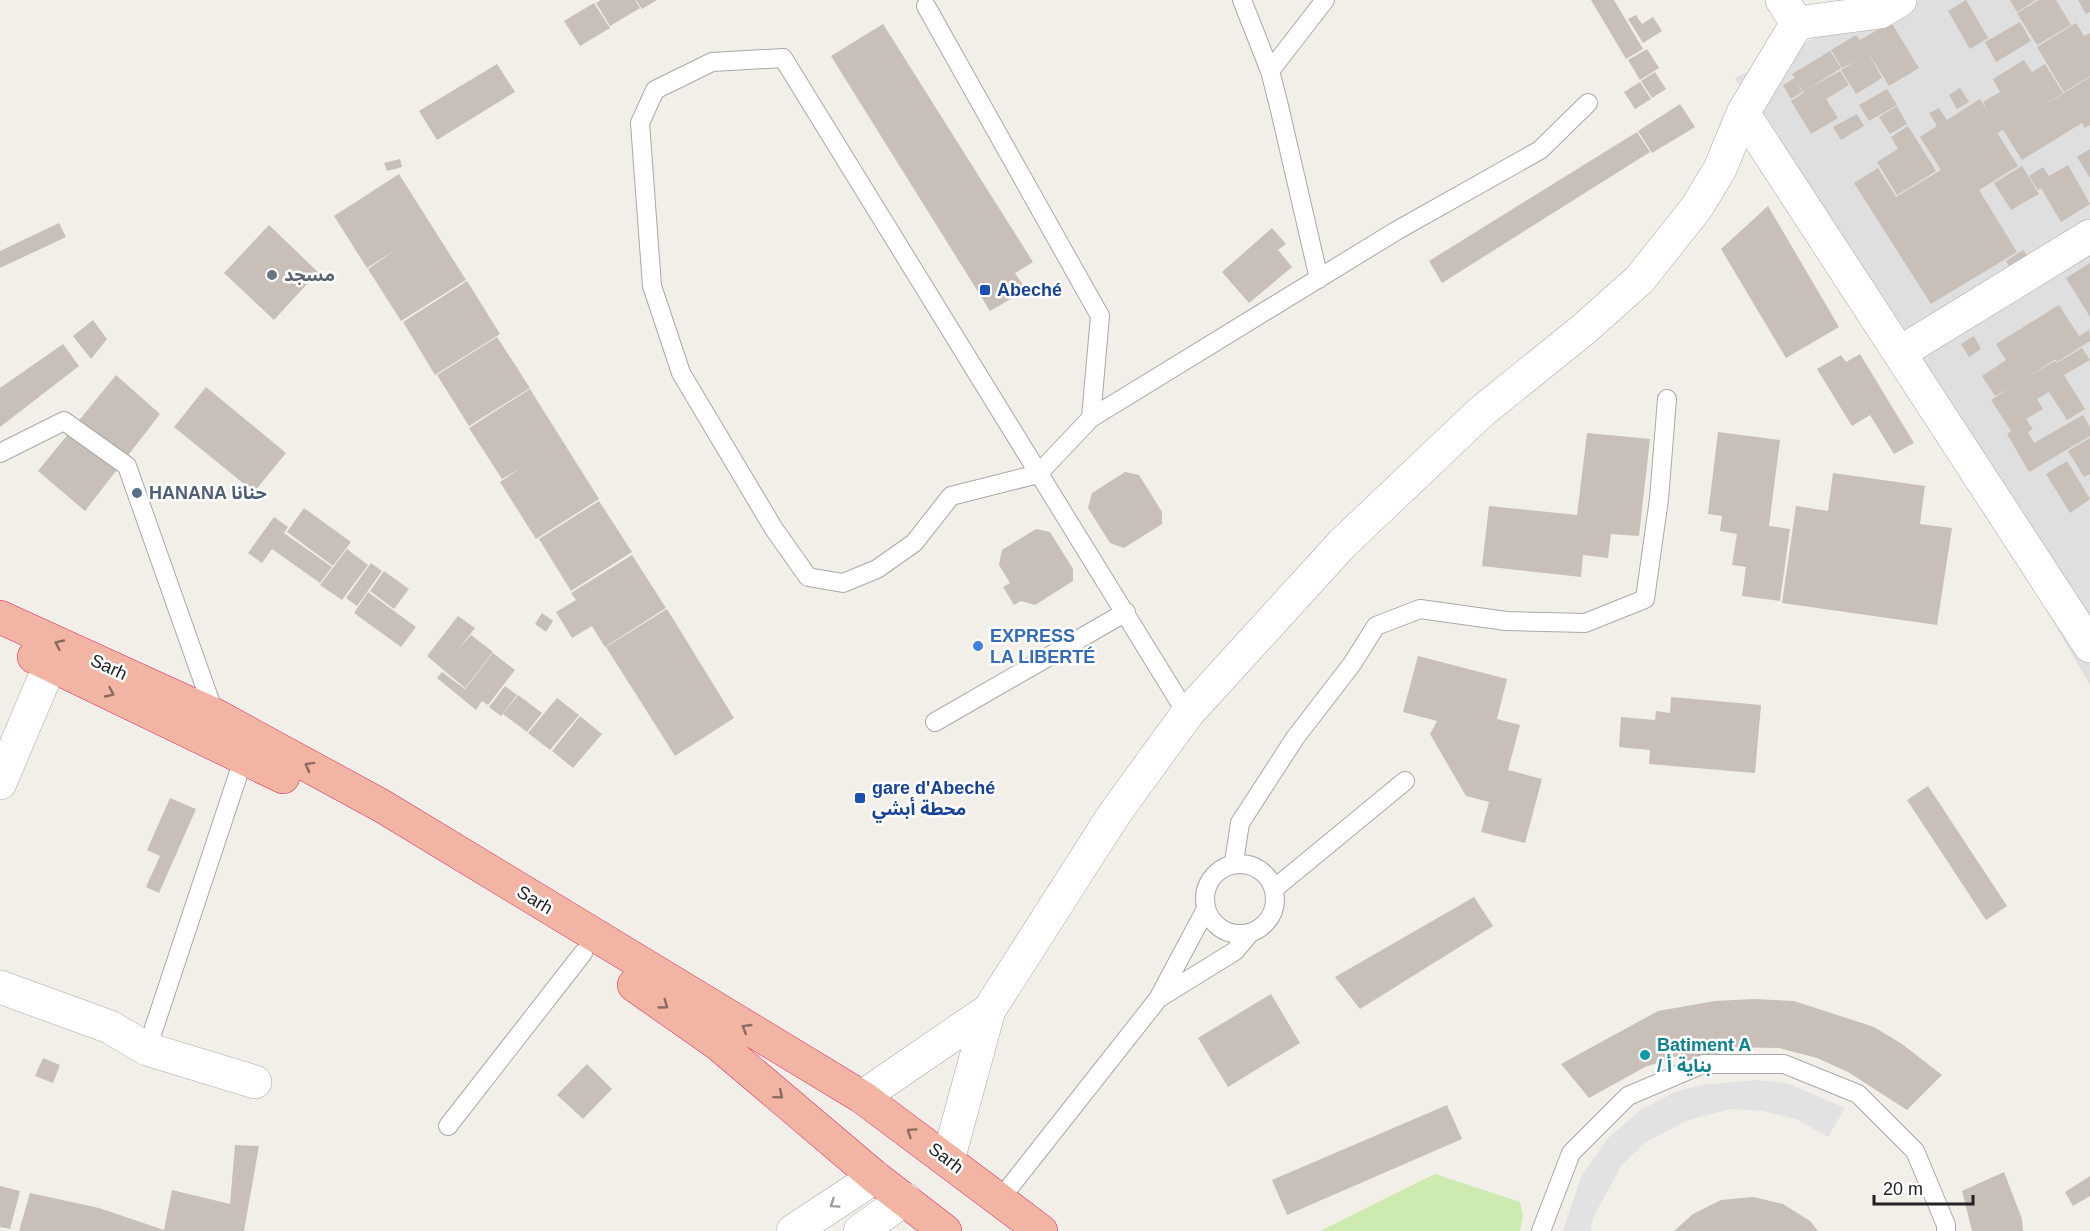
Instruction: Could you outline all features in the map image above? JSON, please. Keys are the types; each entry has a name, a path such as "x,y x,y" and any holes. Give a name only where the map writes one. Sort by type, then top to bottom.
{"highway":[{"name":"Sarh","path":"0,617 215,715 382,806 862,1097 1001,1198 1041,1231"},
{"name":"Sarh","path":"0,642 244,757 388,831 644,991 718,1044 875,1176 945,1231"}],"street":[{"path":"948,1160 989,1010 1115,813 1187,714 1342,544 1481,412 1584,329 1640,279 1697,207 1720,169 1790,12 1880,12 1900,0"},
{"path":"1743,113 1901,352 1990,496 2089,642"},
{"path":"1901,352 2090,236"},
{"path":"0,783 50,665"},
{"path":"0,987 110,1027 147,1049 255,1082"},
{"path":"862,1097 989,1010"},
{"path":"793,1231 875,1176"},
{"path":"860,1231 905,1199"}],"lane":[{"path":"1242,0 1269,71 1319,279"},
{"path":"1269,71 1325,0"},
{"path":"926,6 1100,316 1091,418"},
{"path":"1187,714 1126,612 1038,474 783,58 712,62 655,90 640,123 651,286 681,374 774,529 808,577 843,583 877,569 914,543 951,496 1038,474 1091,418 1396,231 1540,150 1588,104"},
{"path":"1234,862 1240,823 1294,738 1352,664 1376,626 1420,609 1506,621 1585,623 1645,599 1659,499 1667,399"},
{"path":"0,453 64,422 127,466 215,715"},
{"path":"935,722 1126,612"},
{"path":"147,1049 244,757"},
{"path":"1275,888 1405,781"},
{"path":"1158,999 1234,951 1250,933 1263,926 1272,915 1276,902 1275,888 1268,876 1258,867 1234,862 1218,871 1209,882 1205,895 1206,909 1212,922 1223,930 1237,934 1250,933"},
{"path":"1001,1198 1158,999 1206,909"},
{"path":"448,1126 583,953"},
{"path":"1541,1231 1572,1153 1628,1096 1703,1064 1784,1064 1858,1094 1915,1151 1946,1225 1946,1231"}],"shaded area":[{"path":"1890,0 2090,0 2090,685 1735,78"},
{"path":"1756,1080 1787,1083 1845,1108 1828,1137 1796,1119 1762,1111 1731,1109 1688,1120 1646,1142 1621,1166 1593,1218 1591,1231 1563,1231 1582,1175 1608,1138 1642,1109 1675,1092 1702,1085"}],"green space":[{"path":"1435,1174 1520,1202 1523,1215 1520,1231 1320,1231"}],"building":[{"path":"601,0 635,0 640,8 610,26 596,3"},
{"path":"636,0 657,0 642,9"},
{"path":"1591,0 1614,0 1643,49 1626,59"},
{"path":"1966,0 1988,38 1970,49 1948,11"},
{"path":"2010,0 2036,0 2017,12"},
{"path":"2039,0 2056,0 2071,25 2037,45 2017,13"},
{"path":"2078,0 2090,0 2090,12 2086,14"},
{"path":"594,3 610,28 580,46 564,21"},
{"path":"1636,15 1642,24 1653,17 1662,31 1643,43 1628,19"},
{"path":"1891,22 1919,68 1889,86 1868,52 1882,78 1856,94 1841,70 1856,61 1842,68 1831,50 1856,35 1860,40"},
{"path":"2020,22 2031,41 1996,62 1985,42"},
{"path":"2076,23 2084,36 2090,33 2090,76 2064,92 2037,47"},
{"path":"883,24 1033,262 1015,273 1026,290 990,311 831,56"},
{"path":"1647,49 1659,68 1640,80 1628,60"},
{"path":"1830,51 1841,68 1808,89 1840,71 1849,85 1826,99 1838,118 1811,134 1791,101 1806,91 1803,92 1796,81 1802,92 1791,99 1783,85 1795,78 1792,74"},
{"path":"2024,60 2032,72 2045,64 2063,93 2035,111 2090,77 2090,125 2085,128 2082,123 2022,160 2003,130 2000,131 1998,134 2018,166 1979,190 2017,252 1931,304 1854,183 1878,168 1896,197 1941,170 1920,137 1937,126 1929,113 1939,108 1947,120 1980,99 1990,116 1983,102 2000,92 1993,79"},
{"path":"497,64 515,92 437,140 419,111"},
{"path":"1655,72 1666,89 1652,98 1641,81"},
{"path":"1640,82 1651,99 1635,109 1624,92"},
{"path":"1960,88 1969,102 1957,109 1949,95"},
{"path":"1887,89 1897,105 1869,121 1859,105"},
{"path":"1680,104 1695,127 1652,153 1638,131"},
{"path":"1897,106 1907,124 1890,134 1879,117"},
{"path":"1857,114 1864,126 1841,140 1833,127"},
{"path":"1908,126 1936,171 1897,195 1877,162 1898,149 1891,137"},
{"path":"1637,132 1650,152 1442,283 1429,261"},
{"path":"2090,149 2090,178 2077,157"},
{"path":"400,159 402,167 387,171 384,163"},
{"path":"2068,165 2090,204 2061,222 2041,188 2038,190 2029,176 2043,167 2049,176"},
{"path":"2022,166 2039,194 2011,210 1994,183"},
{"path":"399,174 466,280 401,321 368,269 397,249 367,268 334,216"},
{"path":"1768,206 1839,327 1786,358 1721,249"},
{"path":"59,223 66,237 0,268 0,251"},
{"path":"269,225 318,272 274,320 224,273"},
{"path":"1272,228 1286,244 1278,250 1292,267 1249,303 1222,272"},
{"path":"2023,250 2029,258 2011,269 2006,261"},
{"path":"2090,263 2090,317 2066,278"},
{"path":"467,281 500,334 435,375 403,322"},
{"path":"2059,305 2079,336 2089,330 2090,341 2057,362 2056,359 2024,379 2055,361 2057,363 2082,348 2090,360 2064,375 2085,409 2067,420 2049,392 2037,399 2043,409 2026,419 2033,429 2028,432 2034,443 2083,415 2090,427 2090,436 2029,472 2007,434 2011,431 1991,400 2009,389 1995,396 1982,376 2006,360 1996,344"},
{"path":"93,320 107,339 91,359 73,336"},
{"path":"1974,336 1981,349 1969,357 1961,344"},
{"path":"497,337 530,388 469,426 437,375"},
{"path":"63,344 79,366 0,427 0,388"},
{"path":"1860,354 1914,443 1894,454 1870,415 1852,426 1817,369 1841,355 1846,362"},
{"path":"116,375 160,414 85,511 38,471"},
{"path":"206,387 286,453 254,492 174,427"},
{"path":"530,389 599,499 536,539 500,482 522,467 502,479 469,428"},
{"path":"1718,432 1780,440 1769,526 1790,529 1780,601 1742,596 1746,567 1732,565 1737,534 1720,531 1722,516 1708,514"},
{"path":"1587,433 1650,439 1639,536 1611,534 1608,558 1583,555 1581,577 1482,566 1489,506 1577,515"},
{"path":"2090,438 2090,474 2084,477 2068,451"},
{"path":"2067,461 2090,499 2070,513 2046,474"},
{"path":"1125,472 1139,475 1162,512 1162,524 1124,548 1110,543 1088,508 1092,493"},
{"path":"1833,473 1925,486 1920,524 1952,528 1937,625 1782,603 1796,506 1828,511"},
{"path":"599,501 632,552 571,591 539,539"},
{"path":"304,508 351,542 333,566 287,532"},
{"path":"274,517 288,527 284,533 332,567 320,583 272,549 262,563 248,553"},
{"path":"1036,529 1050,532 1073,569 1073,581 1035,605 1021,601 1014,605 1003,587 1010,583 999,565 1002,550"},
{"path":"347,549 368,565 342,600 320,585"},
{"path":"632,555 666,608 605,647 592,626 572,638 556,612 576,600 571,593"},
{"path":"371,563 382,571 357,606 346,598"},
{"path":"384,571 409,589 394,609 370,591"},
{"path":"368,592 416,627 401,647 354,613"},
{"path":"667,609 734,718 675,756 606,647"},
{"path":"542,613 553,621 546,632 535,624"},
{"path":"458,616 475,628 457,651 471,635 493,652 465,688 427,656"},
{"path":"493,653 515,670 488,705 482,701 476,710 437,678 442,672 465,689"},
{"path":"1418,656 1507,679 1497,719 1520,725 1508,770 1542,779 1525,843 1481,832 1489,802 1466,796 1430,734 1437,721 1403,712"},
{"path":"505,686 517,695 501,716 489,707"},
{"path":"518,695 542,713 527,732 503,714"},
{"path":"1671,697 1761,705 1755,773 1649,764 1650,750 1619,747 1621,717 1655,720 1656,711 1670,713"},
{"path":"557,698 579,715 550,750 528,733"},
{"path":"580,716 602,734 573,768 552,751"},
{"path":"1928,786 2007,906 1986,920 1907,800"},
{"path":"170,798 196,809 159,893 146,887 160,856 147,850"},
{"path":"1474,897 1493,926 1360,1009 1335,977"},
{"path":"1271,994 1300,1043 1228,1087 1198,1038"},
{"name":"Batiment A / بناية أ","path":"1753,999 1794,1001 1874,1027 1902,1044 1942,1075 1907,1110 1848,1072 1817,1058 1779,1048 1719,1047 1720,1054 1680,1062 1678,1056 1645,1067 1589,1098 1561,1064 1658,1011 1715,1001"},
{"path":"43,1058 60,1065 53,1083 35,1076"},
{"path":"587,1064 612,1089 583,1119 557,1095"},
{"path":"1447,1105 1462,1139 1287,1215 1272,1180"},
{"path":"235,1145 259,1146 244,1231 19,1231 30,1193 99,1208 164,1230 172,1190 230,1204"},
{"path":"2004,1172 2022,1219 2023,1231 1972,1231 1962,1191"},
{"path":"2090,1176 2090,1196 2073,1206 2065,1192"},
{"path":"0,1186 20,1191 10,1229 0,1227"},
{"path":"1753,1197 1783,1204 1810,1221 1818,1231 1674,1231 1693,1214 1721,1200"}],"place":[{"name":"مسجد","path":"272,275"},
{"name":"Abeché","path":"985,290"},
{"name":"HANANA حنانا","path":"137,493"},
{"name":"EXPRESS LA LIBERTÉ","path":"978,646"},
{"name":"gare d'Abeché محطة أبشي","path":"860,798"},
{"name":"Batiment A / بناية أ","path":"1645,1055"}]}
